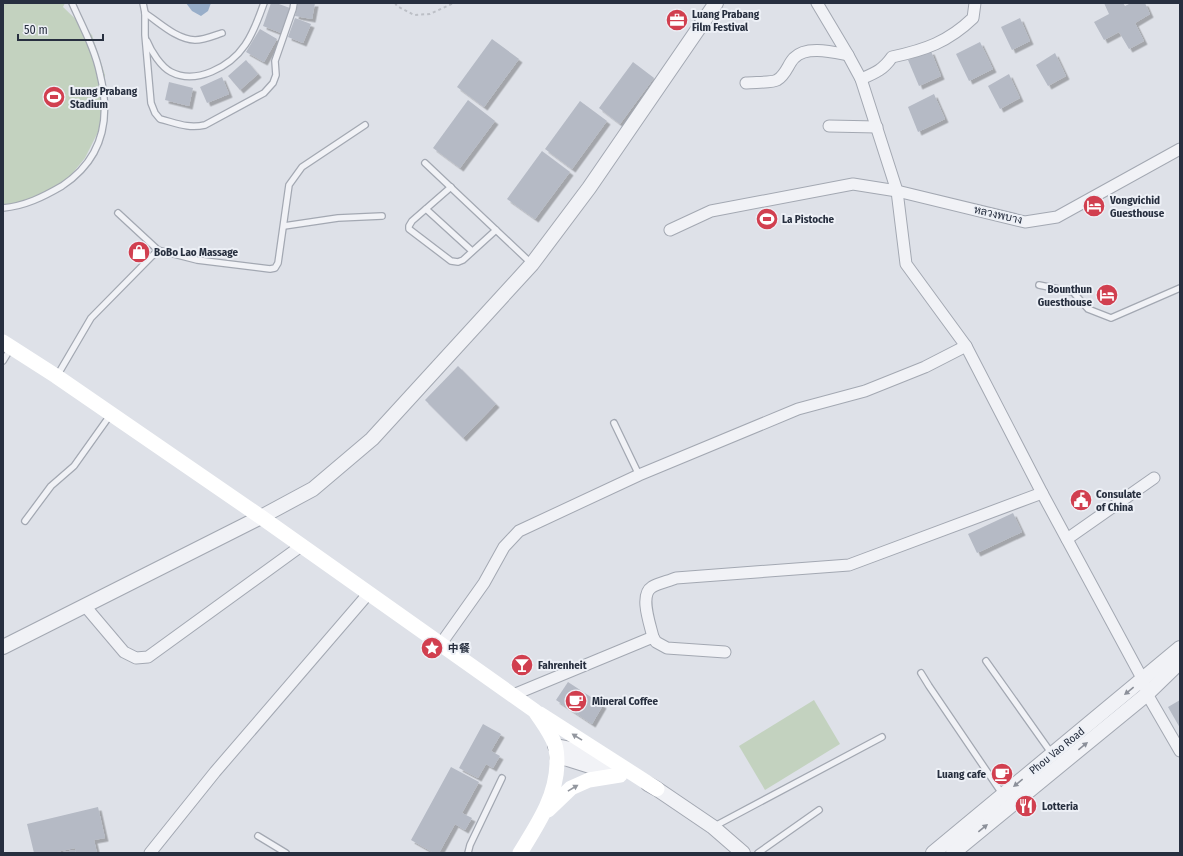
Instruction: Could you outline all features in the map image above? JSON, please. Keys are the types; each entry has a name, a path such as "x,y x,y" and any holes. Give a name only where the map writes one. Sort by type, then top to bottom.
{"main road":[{"path":"7,344 56,376 302,546 535,711 657,788"},
{"path":"520,853 544,814 554,789 556,776 556,751 547,727 535,711"},
{"path":"544,814 571,788 589,780 620,775"}],"street":[{"path":"817,3 848,54 861,79 897,191 906,264 966,346 1042,493 1143,680 1147,694 1180,751"},
{"path":"861,79 878,72 892,58 924,50 943,41 973,18 975,3"},
{"path":"3,647 261,518 313,489 372,439 532,264 589,188 713,4"},
{"path":"746,83 776,80 784,74 795,57 803,52 818,50 848,54"},
{"path":"829,126 876,127"},
{"name":"หลวงพบาง","path":"670,230 711,211 853,184 897,191 1025,222 1057,217 1180,149"},
{"path":"440,645 484,584 504,547 518,531 639,475 798,409 865,391 925,367 966,346"},
{"path":"1067,539 1154,478"},
{"path":"725,652 667,648 656,642 653,637 645,600 647,593 652,587 676,578 849,565 1042,493"},
{"path":"85,606 124,652 136,658 148,656 302,546"},
{"path":"150,853 215,772 369,593"},
{"path":"513,695 653,637"},
{"name":"Phou Vao Road","path":"933,853 1180,648"},
{"name":"Phou Vao Road","path":"953,853 1147,694 1180,662"},
{"path":"556,751 571,748 590,755 657,788 713,826 743,853"},
{"path":"556,751 568,759 657,788"}],"lane":[{"path":"3,208 14,207 32,202 49,194 66,183 82,170 93,156 100,139 104,120 104,99 100,73 90,42 72,3"},
{"path":"143,3 151,103 155,113 160,119 188,127 204,125 264,93 276,75 275,61 294,3"},
{"path":"145,35 153,54 170,72 196,77 212,71 232,60 245,46 255,29 264,3"},
{"path":"145,13 179,36 187,39 195,40 222,33"},
{"path":"118,213 158,250 197,260 270,269 276,268 284,226 289,185 302,167 365,125"},
{"path":"425,163 532,264"},
{"path":"451,187 412,221 409,228 451,261 458,262 463,260 496,230"},
{"path":"426,209 472,252"},
{"path":"284,226 338,218 382,216"},
{"path":"56,376 91,318 158,250"},
{"path":"1039,285 1073,292 1088,309 1111,318 1180,288"},
{"path":"3,361 7,344"},
{"path":"25,521 52,486 74,466 111,414"},
{"path":"614,423 639,475"},
{"path":"986,661 1052,754"},
{"path":"921,672 1003,794"},
{"path":"713,826 882,737"},
{"path":"468,853 470,845 502,778"},
{"path":"758,853 819,810"},
{"path":"258,836 286,853"}],"path":[{"path":"395,3 397,6 414,15 430,14 454,3"}],"green space":[{"name":"Luang Prabang Stadium","path":"3,3 65,3 63,7 92,35 105,75 104,120 85,158 66,181 37,199 3,207"},
{"path":"814,700 840,744 765,790 739,746"}],"water":[{"path":"186,3 211,3 208,11 201,16 192,11"}],"building":[{"path":"271,3 276,3 290,8 281,33 263,26"},
{"path":"298,3 315,3 312,19 295,16"},
{"path":"1104,3 1123,3 1125,6 1131,3 1145,3 1150,14 1135,23 1144,41 1129,49 1119,32 1104,40 1094,22 1109,14"},
{"path":"295,18 311,24 303,43 288,37"},
{"path":"1020,18 1030,41 1012,50 1001,27"},
{"path":"260,29 277,39 264,62 246,52"},
{"path":"492,39 519,59 484,107 457,87"},
{"path":"980,42 993,69 969,81 956,54"},
{"path":"931,51 941,76 919,86 908,60"},
{"path":"1055,53 1066,76 1048,86 1036,65"},
{"path":"246,60 258,74 240,90 228,76"},
{"path":"633,62 654,78 620,124 599,108"},
{"path":"1009,74 1020,98 1000,109 988,86"},
{"path":"222,77 229,94 207,103 200,87"},
{"path":"169,82 193,88 189,106 165,100"},
{"path":"934,94 945,119 918,132 908,107"},
{"path":"468,100 495,121 460,168 433,148"},
{"path":"580,101 607,121 572,169 545,149"},
{"path":"542,151 570,172 535,219 507,199"},
{"path":"458,366 496,404 463,438 425,400"},
{"path":"1013,513 1022,532 977,553 968,534"},
{"path":"568,682 603,705 592,724 556,700"},
{"path":"1180,700 1180,728 1168,707"},
{"path":"483,724 501,734 491,751 500,756 493,768 486,764 478,778 459,768"},
{"path":"451,767 479,782 462,813 472,818 465,830 455,824 439,853 434,853 411,840"},
{"path":"98,807 105,838 94,840 97,853 76,853 75,848 52,853 34,853 27,824"},
{"path":"75,850 75,853 63,853 63,852"}],"place":[{"name":"Luang Prabang Film Festival","path":"677,20"},
{"name":"Luang Prabang Stadium","path":"54,97"},
{"name":"Vongvichid Guesthouse","path":"1094,206"},
{"name":"La Pistoche","path":"767,219"},
{"name":"BoBo Lao Massage","path":"139,252"},
{"name":"Bounthun Guesthouse","path":"1107,295"},
{"name":"Consulate of China","path":"1081,500"},
{"name":"中餐","path":"432,648"},
{"name":"Fahrenheit","path":"522,665"},
{"name":"Mineral Coffee","path":"576,701"},
{"name":"Luang cafe","path":"1002,774"},
{"name":"Lotteria","path":"1026,806"}]}
